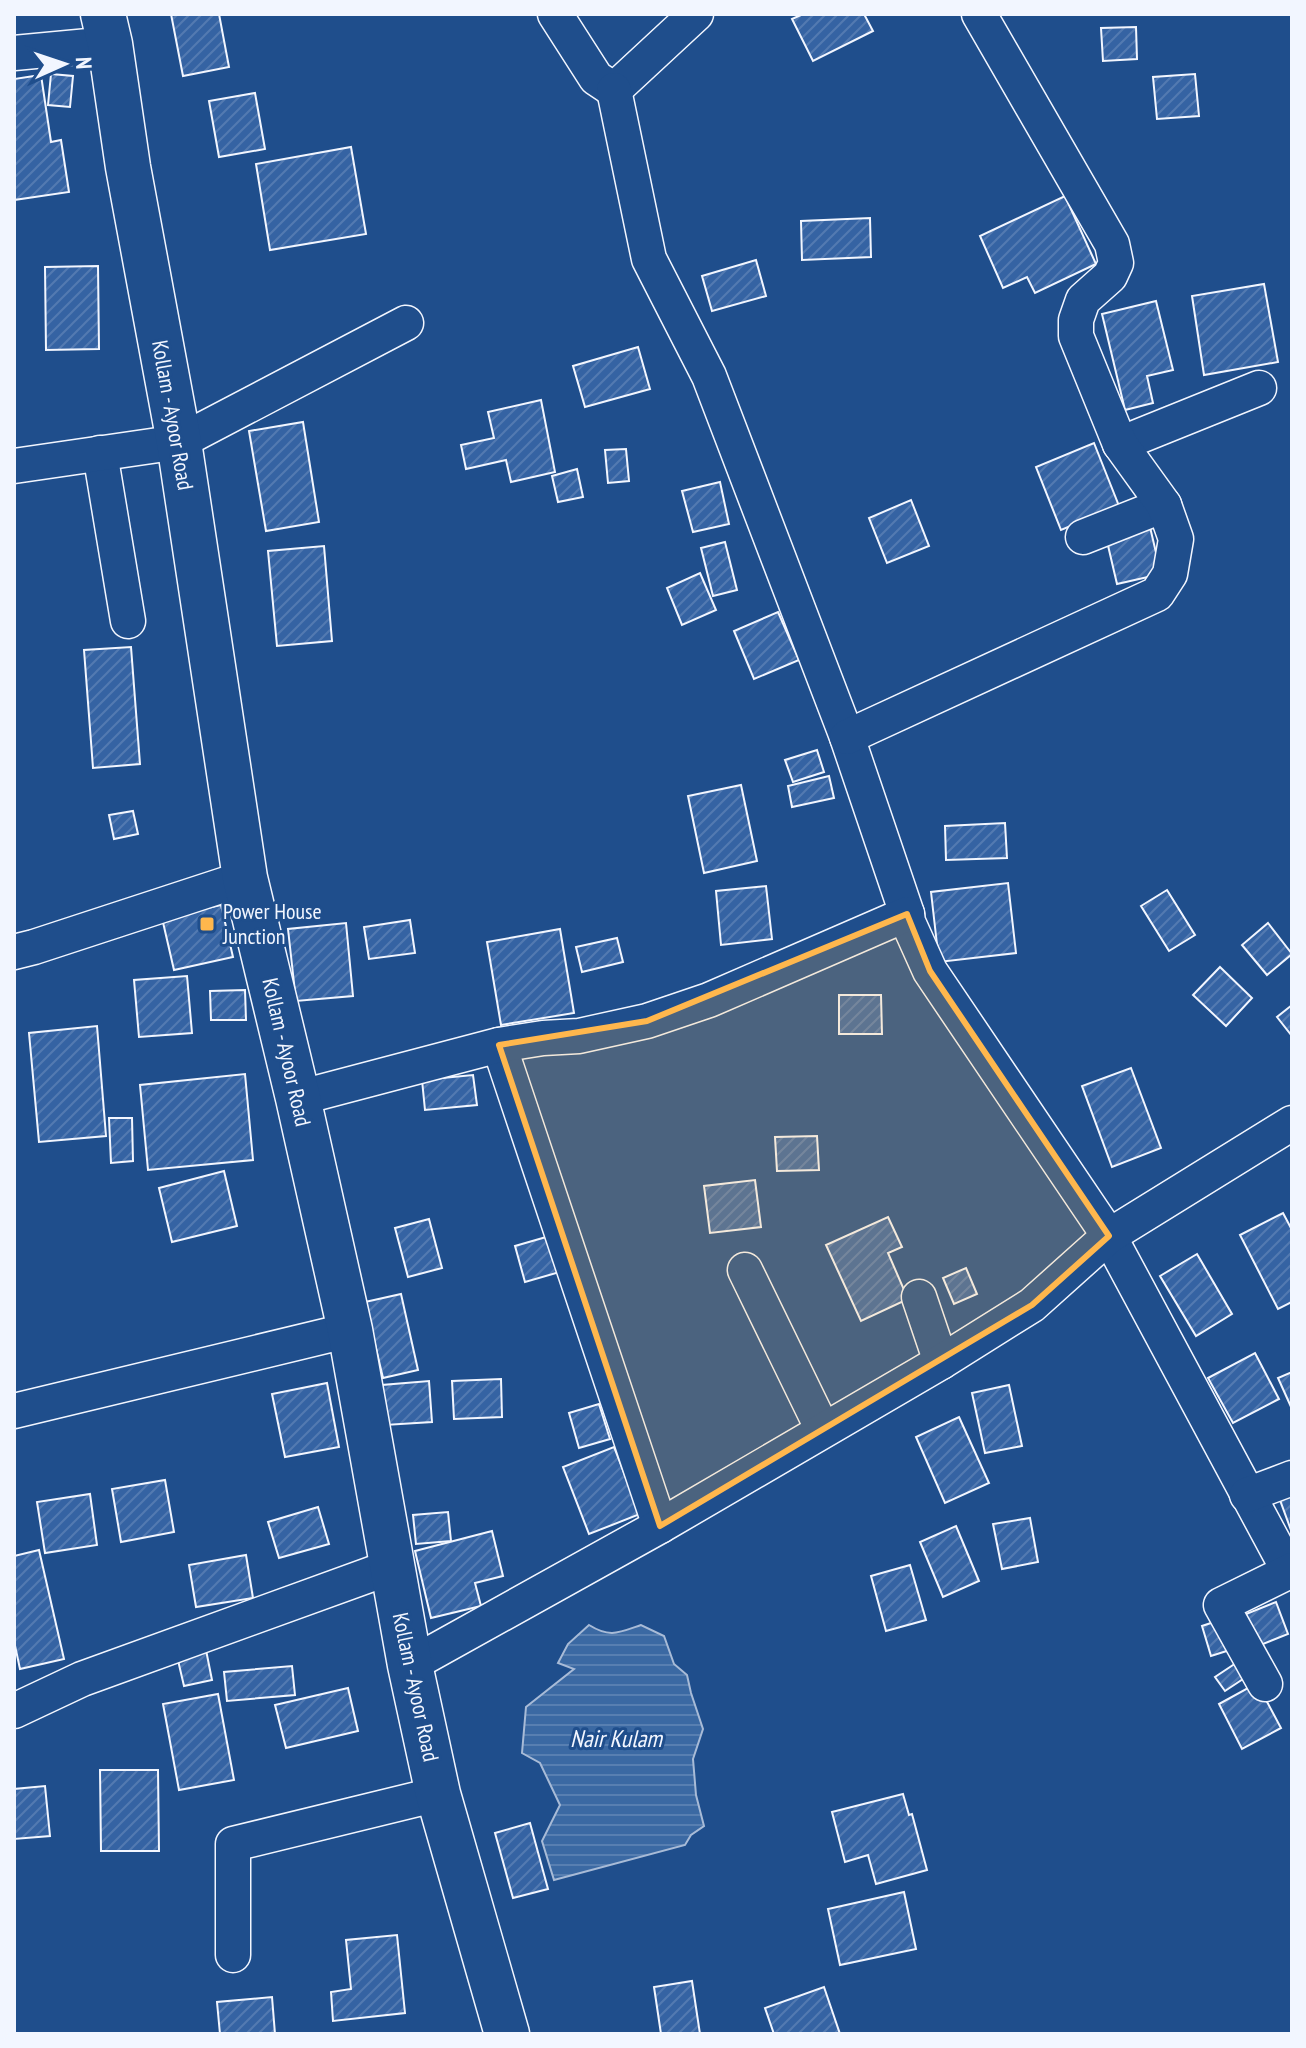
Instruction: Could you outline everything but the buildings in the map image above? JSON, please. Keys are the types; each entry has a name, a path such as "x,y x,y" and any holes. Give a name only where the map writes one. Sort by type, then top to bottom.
{"main road":[{"name":"Kollam - Ayoor Road","path":"107,29 128,167 179,442 245,878 350,1330 391,1567 438,1794 507,2034"}],"street":[{"path":"555,14 596,78 614,90 649,259 709,376 847,737 908,922 930,971 1109,1236 1290,1570 1221,1605 1265,1684"},
{"path":"614,90 696,14"},
{"path":"847,737 1157,594 1170,574 1176,539 1164,505 1120,444 1076,336 1076,320 1083,300 1110,276 1116,263 1112,244 979,14"},
{"path":"14,53 107,29"},
{"path":"14,466 179,442 406,323"},
{"path":"1120,444 1259,388"},
{"path":"100,453 128,621"},
{"path":"1083,537 1164,505"},
{"path":"14,952 245,878"},
{"path":"298,1098 499,1045 579,1036 647,1021 709,1000 907,914"},
{"path":"499,1045 660,1526"},
{"path":"410,1665 660,1526 941,1362 1032,1305 1109,1236 1292,1123"},
{"path":"745,1270 823,1430"},
{"path":"919,1297 941,1362"},
{"path":"14,1411 350,1330"},
{"path":"1247,1495 1292,1478"},
{"path":"14,1711 82,1679 391,1567"},
{"path":"233,1955 233,1844 438,1794"}],"highlighted area":[{"path":"907,914 930,971 1109,1236 1032,1305 660,1526 499,1045 647,1021"}],"water":[{"name":"Nair Kulam","path":"589,1625 603,1632 614,1633 641,1625 664,1636 674,1664 687,1675 703,1729 693,1759 696,1795 704,1826 691,1835 685,1845 554,1880 542,1841 560,1805 540,1763 522,1753 526,1707 574,1669 558,1663 568,1644"}],"place":[{"name":"Power House Junction","path":"207,924"}]}
